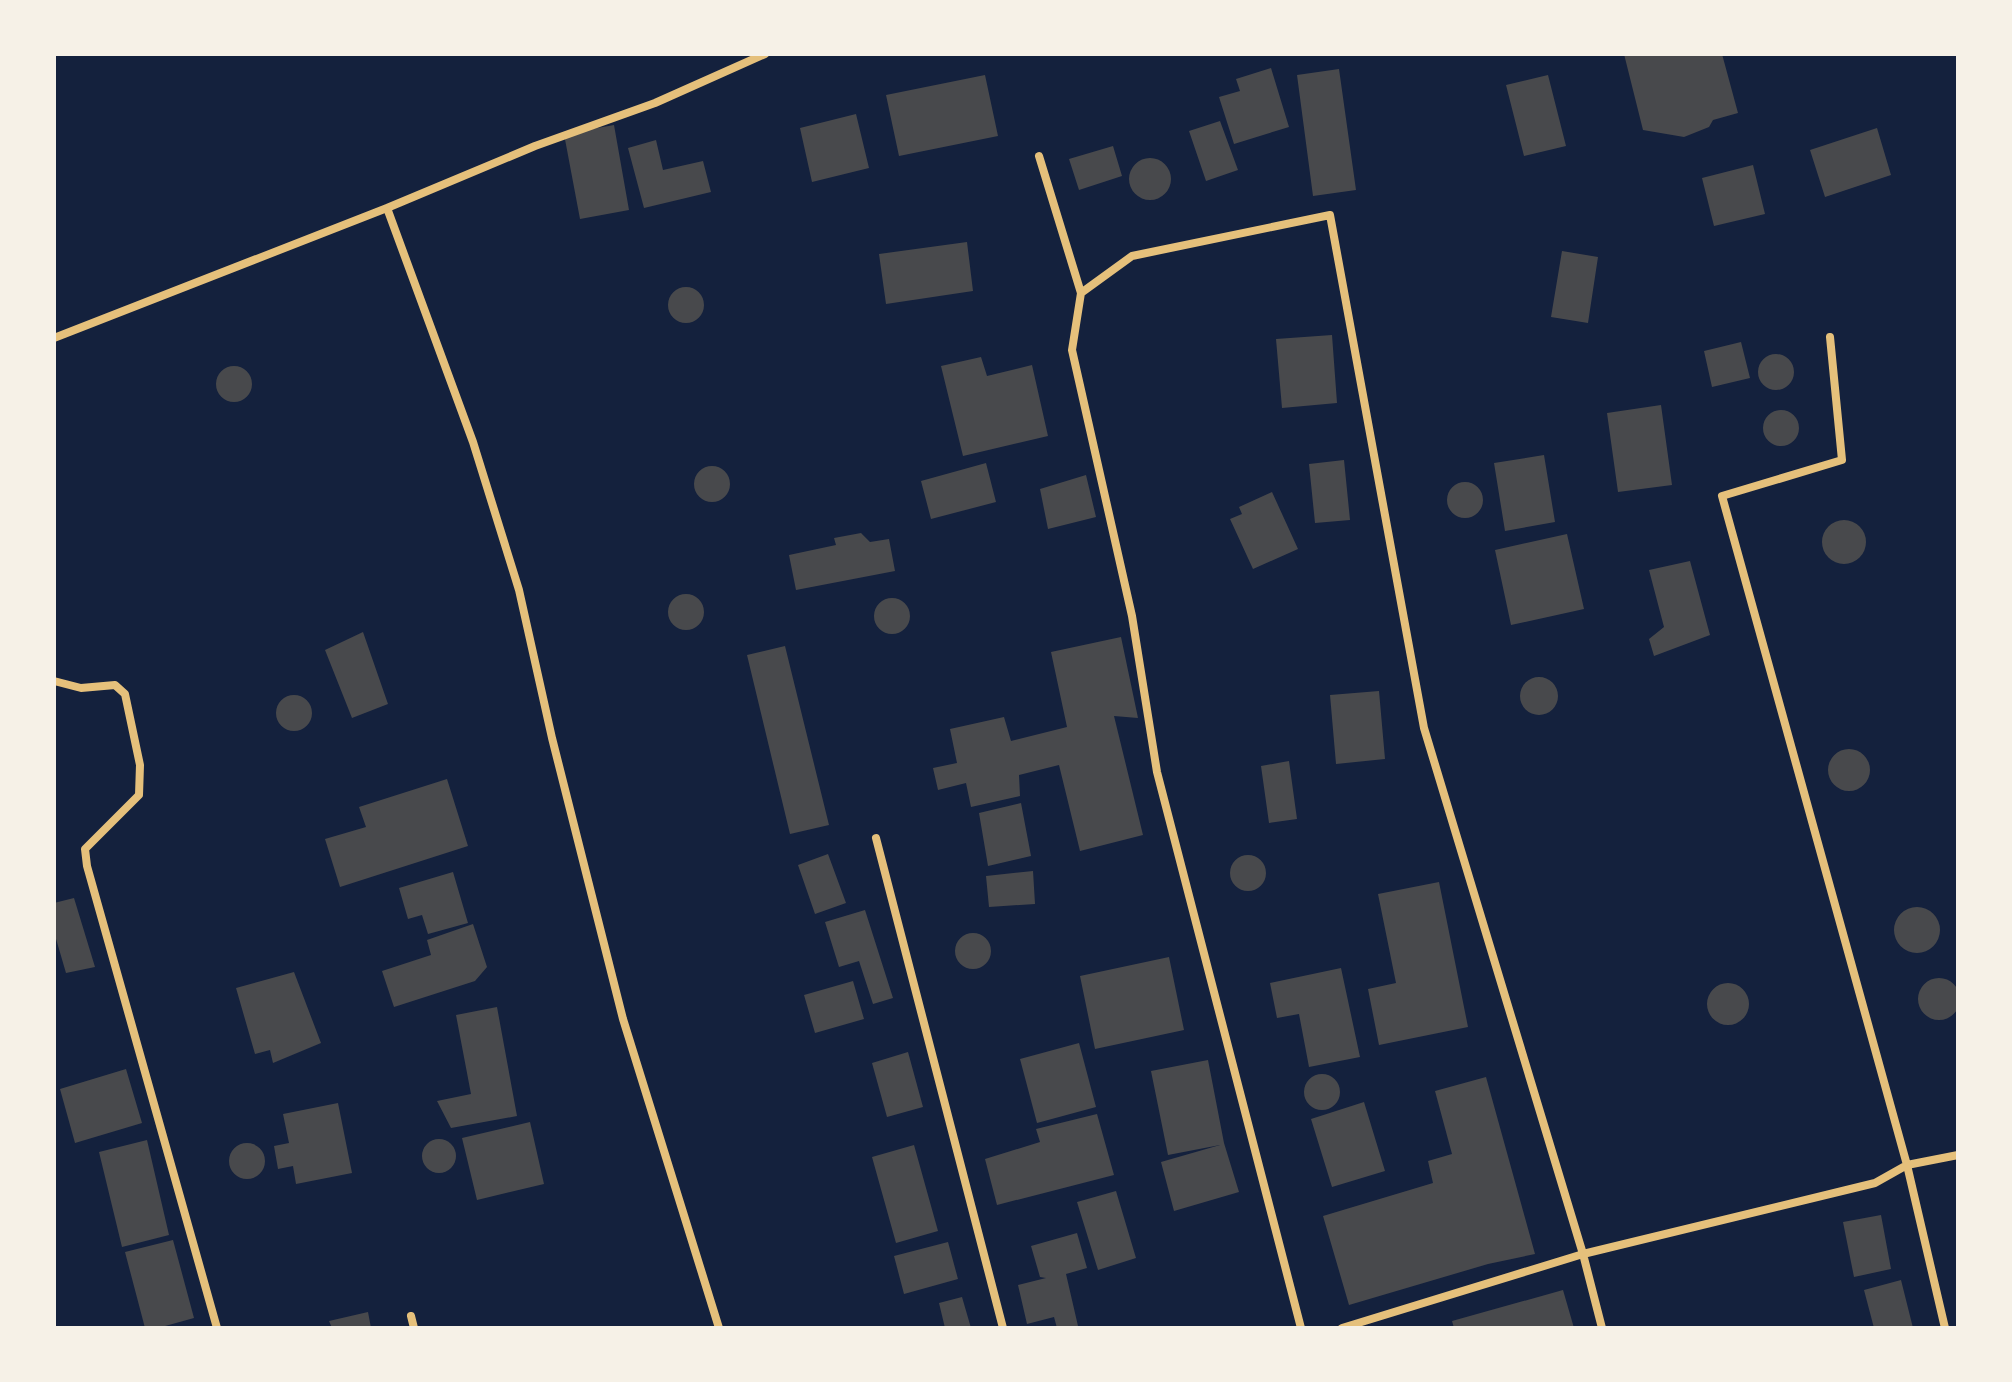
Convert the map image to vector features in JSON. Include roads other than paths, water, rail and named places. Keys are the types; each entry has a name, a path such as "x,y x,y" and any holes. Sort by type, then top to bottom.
{"street":[{"path":"54,338 387,208 535,146 655,103 765,54"},
{"path":"1039,156 1081,293 1072,350 1132,616 1157,772 1301,1328"},
{"path":"387,208 473,442 519,590 552,738 623,1019 719,1328"},
{"path":"1081,293 1132,256 1330,215 1424,728 1583,1254 1602,1328"},
{"path":"1830,337 1842,460 1722,496 1907,1165 1945,1328"},
{"path":"54,681 81,688 115,685 125,694 140,765 139,795 85,849 87,866 217,1328"},
{"path":"876,838 1003,1328"},
{"path":"1342,1328 1583,1254 1875,1183 1907,1165 1958,1155"},
{"path":"411,1316 414,1328"}]}
